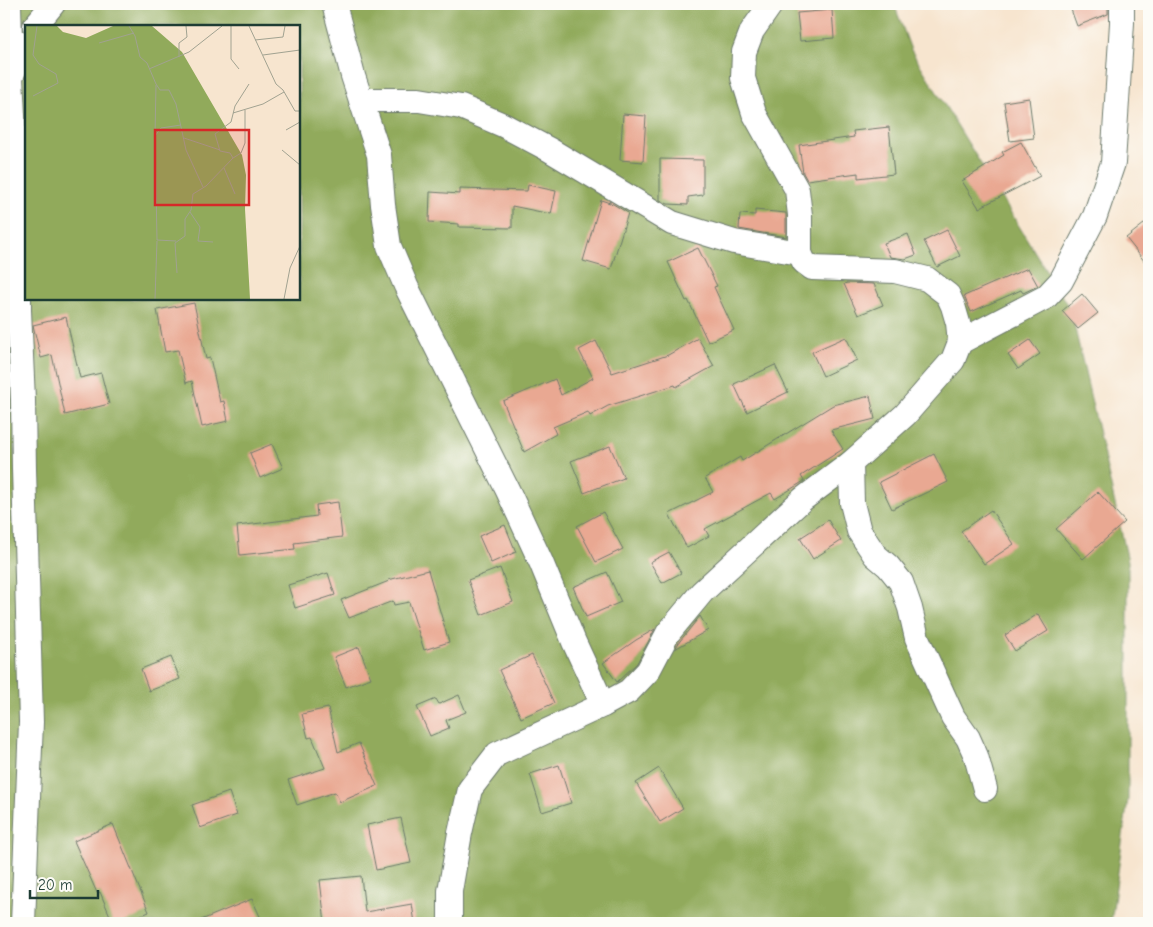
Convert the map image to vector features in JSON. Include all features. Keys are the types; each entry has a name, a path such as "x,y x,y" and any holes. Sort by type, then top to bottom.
{"street":[{"path":"9,4 19,221 19,310 24,400 31,722 23,923"},
{"path":"36,25 54,4"},
{"path":"334,4 353,76 379,154 383,205 389,246 406,286 508,491 603,705"},
{"path":"450,923 450,891 460,832 470,789 496,754 603,705 629,691 648,671 668,633 702,592 803,499 851,464 905,414 953,360 960,342 958,323 948,295 927,279 895,272 812,268 804,262 800,253 800,215 797,190 754,113 743,78 744,52 752,31 771,4"},
{"path":"960,342 1046,297 1061,281 1096,216 1113,163 1122,4"},
{"path":"11,77 25,45"},
{"path":"362,100 420,100 460,107 503,125 550,150 672,222 734,242 800,253"},
{"path":"851,464 852,503 859,532 874,555 888,566 901,582 910,608 917,638 953,718 968,738 976,756 985,789"}],"green space":[{"path":"4,4 894,4 911,50 1071,311 1128,561 1128,799 1111,923 4,923"}],"building":[{"path":"1069,4 1108,4 1108,14 1077,26"},
{"path":"832,10 834,38 800,41 797,13"},
{"path":"1029,98 1034,138 1010,141 1004,102"},
{"path":"623,114 646,116 643,162 620,160"},
{"path":"889,127 894,174 858,178 858,173 807,180 803,173 799,145 854,137 853,131"},
{"path":"1021,142 1040,176 979,208 962,181 1004,155 1002,152"},
{"path":"660,159 703,160 703,195 688,197 688,205 668,204 660,200"},
{"path":"528,185 556,191 551,214 512,206 512,228 459,227 459,224 429,222 430,192 460,194 460,189 527,191"},
{"path":"601,200 613,204 628,213 611,269 583,261"},
{"path":"755,210 786,213 786,237 739,229 740,214 755,215"},
{"path":"1149,220 1149,267 1126,238"},
{"path":"947,230 960,256 937,267 924,241"},
{"path":"908,234 916,255 905,259 890,257 884,243"},
{"path":"698,248 717,286 714,287 734,330 708,342 668,262"},
{"path":"1028,268 1038,286 1023,293 1021,290 971,312 964,296"},
{"path":"844,284 874,284 883,305 858,315"},
{"path":"1082,294 1098,313 1078,329 1062,311"},
{"path":"194,303 206,359 210,358 220,402 224,401 228,421 202,427 192,381 186,383 178,350 165,352 157,310"},
{"path":"66,317 80,378 101,373 109,404 65,415 52,355 41,358 33,325"},
{"path":"846,337 857,360 823,376 812,352"},
{"path":"698,338 714,366 676,387 675,385 608,406 590,416 588,412 553,427 556,434 524,452 503,401 555,379 561,395 593,378 579,350 596,341 612,373 668,355"},
{"path":"1030,340 1040,354 1018,369 1008,355"},
{"path":"775,365 788,392 747,412 734,384"},
{"path":"870,396 875,419 831,430 843,449 801,476 804,481 775,499 771,493 705,529 709,536 687,548 669,514 713,492 705,478 740,457 742,461 833,405"},
{"path":"272,444 283,468 260,478 250,453"},
{"path":"610,446 624,478 584,493 571,461"},
{"path":"934,454 948,482 892,509 879,482"},
{"path":"1098,492 1125,522 1083,559 1056,529"},
{"path":"338,502 342,537 294,543 295,549 240,555 237,526 317,516 316,505"},
{"path":"991,510 1014,544 984,564 961,531"},
{"path":"603,512 623,549 596,562 577,526"},
{"path":"828,520 841,541 813,559 800,538"},
{"path":"505,525 516,552 491,563 479,536"},
{"path":"669,552 681,573 662,583 650,562"},
{"path":"500,568 513,602 481,615 468,580"},
{"path":"428,570 449,642 424,650 409,602 394,605 393,601 349,618 341,600 388,580"},
{"path":"607,572 621,602 586,617 573,587"},
{"path":"328,573 335,595 295,608 288,585"},
{"path":"1038,614 1048,631 1015,651 1005,635"},
{"path":"700,616 708,630 675,649 680,641"},
{"path":"655,629 637,663 617,682 603,663"},
{"path":"359,647 371,678 346,687 334,657"},
{"path":"532,655 554,703 521,718 499,670"},
{"path":"171,657 180,679 149,691 141,669"},
{"path":"459,695 466,712 446,720 449,728 430,736 417,707 436,699 439,704"},
{"path":"328,708 338,752 359,743 377,786 340,802 335,792 297,805 288,780 325,768 312,737 308,738 302,714"},
{"path":"559,765 571,803 542,812 530,774"},
{"path":"659,768 683,808 660,822 636,783"},
{"path":"229,792 237,815 200,828 192,805"},
{"path":"401,818 411,863 376,870 367,825"},
{"path":"113,824 149,912 122,923 113,923 100,892 97,893 74,841"},
{"path":"361,876 365,912 412,904 415,923 325,923 320,880"},
{"path":"252,899 263,923 194,923"}]}
